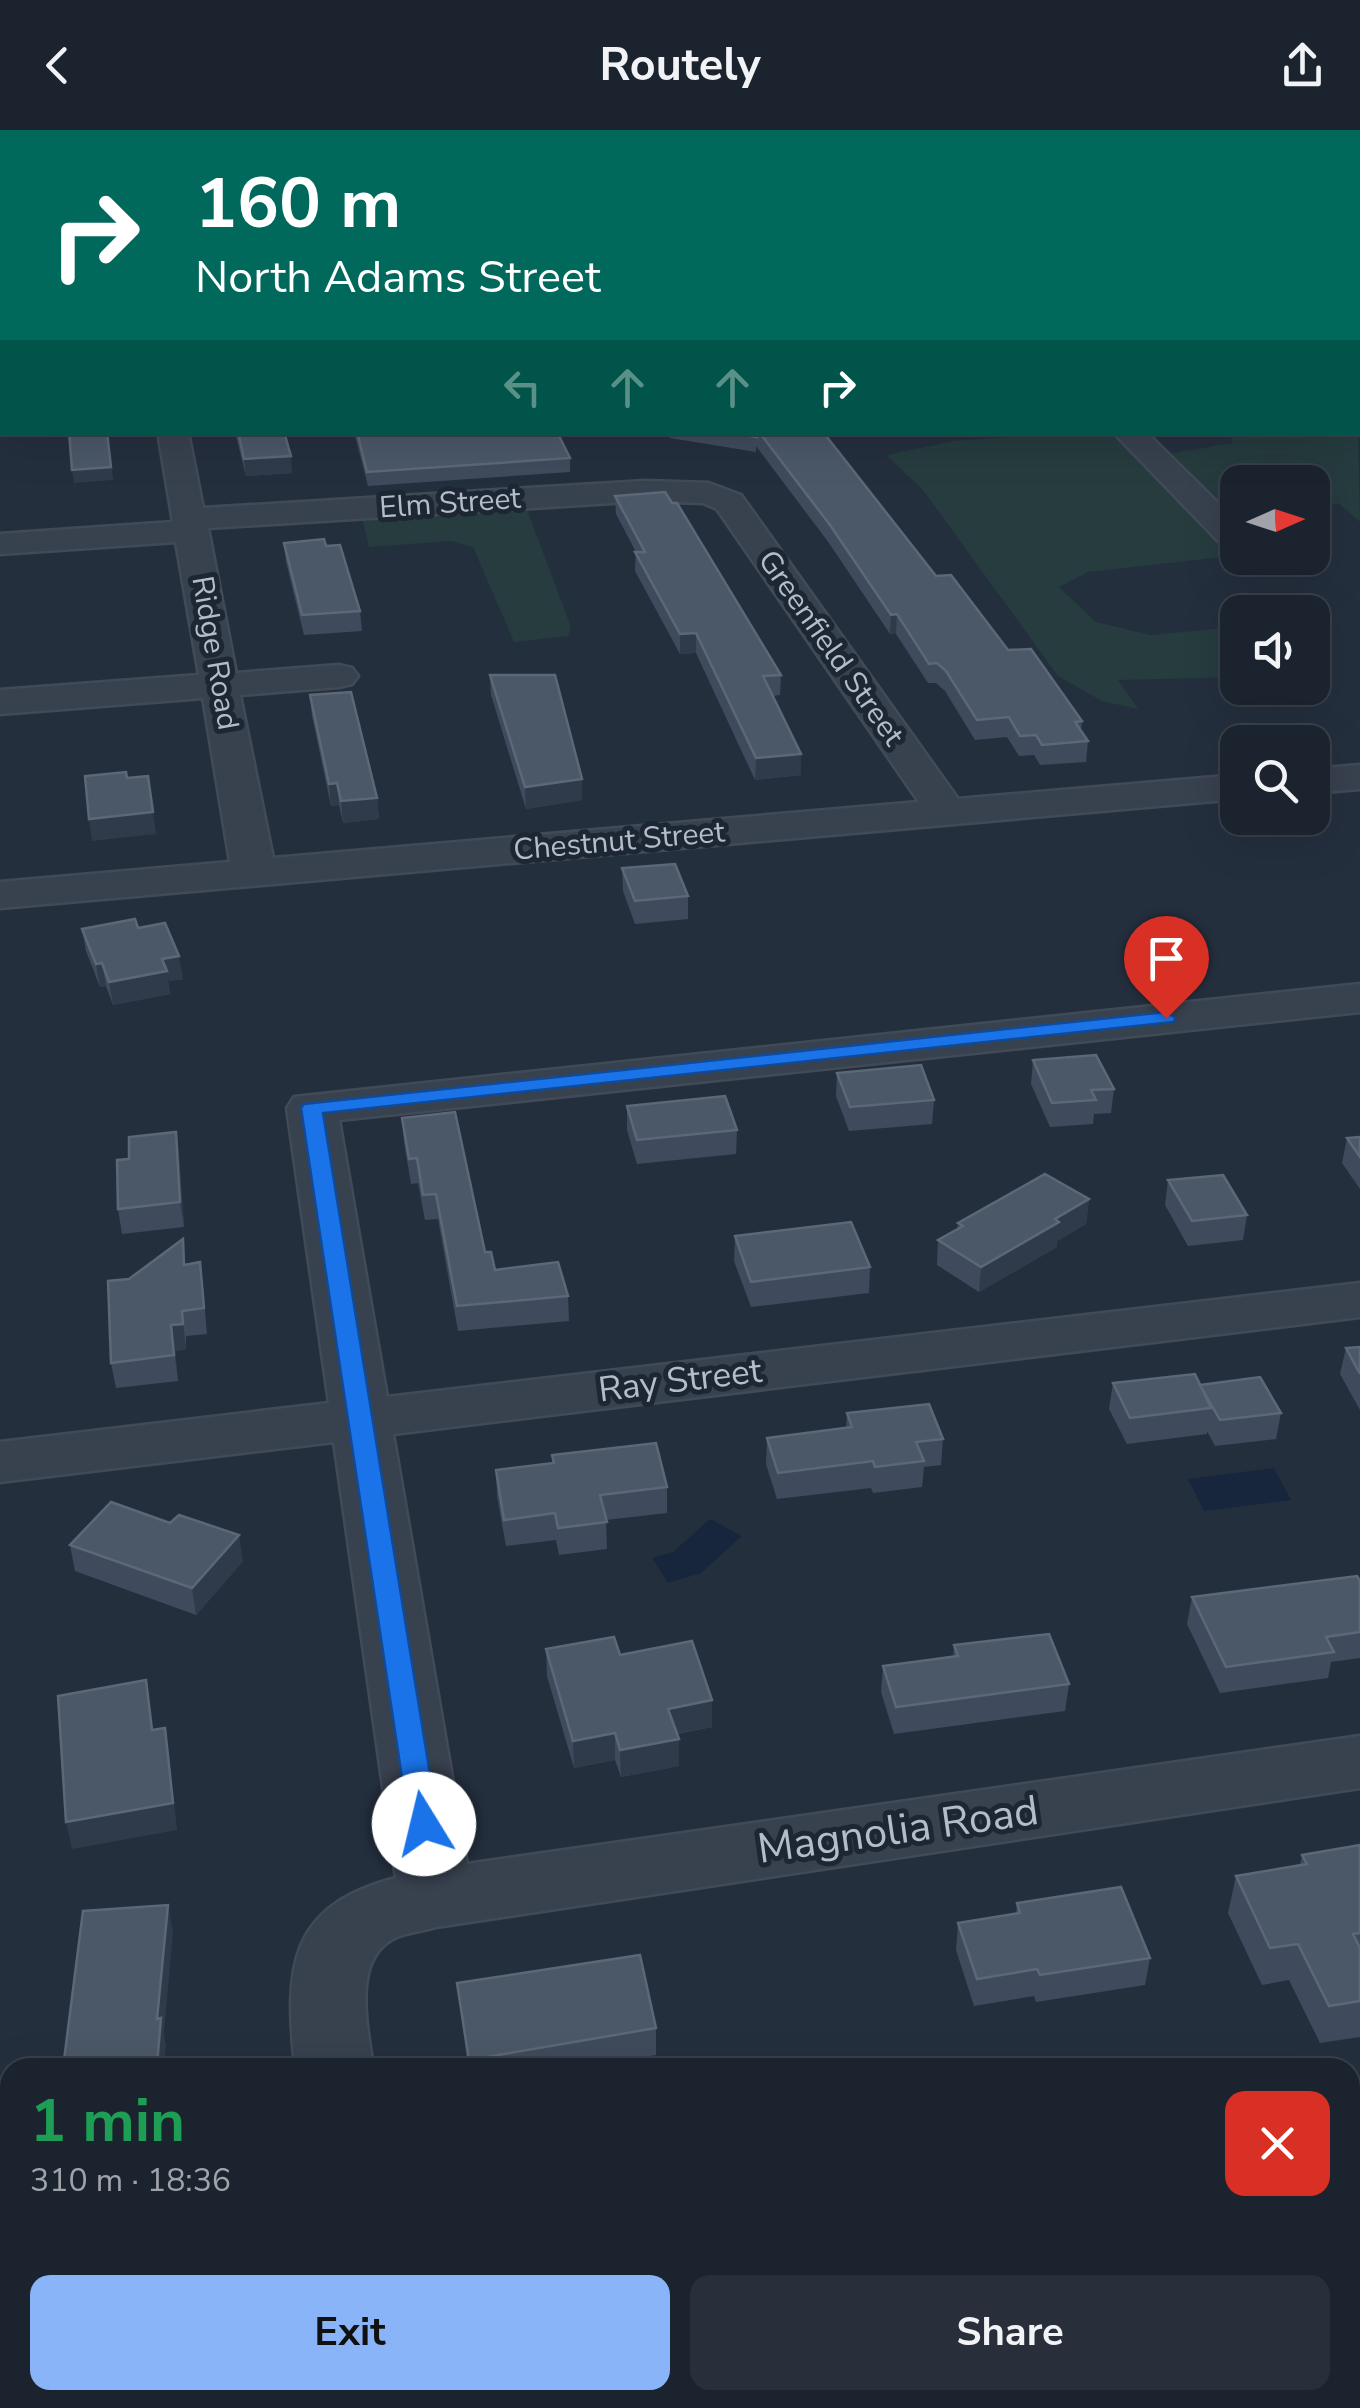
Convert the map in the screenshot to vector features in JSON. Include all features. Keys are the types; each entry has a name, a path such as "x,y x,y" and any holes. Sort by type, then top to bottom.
{"street":[{"name":"Ridge Road","path":"174,435 254,874"},
{"path":"1131,435 1220,527"},
{"name":"Elm Street","path":"0,544 192,525 645,491 708,493"},
{"name":"Greenfield Street","path":"708,493 729,502 946,812"},
{"path":"0,702 339,676"},
{"path":"1330,780 1360,777"},
{"name":"Chestnut Street","path":"0,895 1220,789"},
{"path":"333,2058 326,1997 338,1944 367,1918 436,1898 357,1418 312,1108 1360,998"},
{"name":"Ray Street","path":"0,1462 1360,1300"},
{"name":"Magnolia Road","path":"436,1898 1360,1762"}],"green space":[{"path":"1123,435 1220,545 1220,557 1088,572 1059,587 1096,622 1150,635 1220,629 1220,677 1118,680 1138,709 1102,701 1058,676 923,490 886,455 955,441"},
{"path":"1231,435 1358,435 1360,522 1340,504 1330,504 1330,465 1220,465 1220,508 1167,454 1233,443"},
{"path":"526,507 571,627 568,636 514,642 473,547 451,541 369,547 362,518"}],"water":[{"path":"1274,1468 1291,1500 1204,1511 1188,1479"},
{"path":"710,1519 742,1536 701,1573 668,1583 652,1558 673,1552"}],"building":[{"path":"69,435 107,435 111,467 72,470"},
{"path":"239,435 285,435 291,456 244,459"},
{"path":"358,435 558,435 570,458 367,472"},
{"path":"761,435 825,435 936,576 951,575 1008,650 1031,649 1082,721 1075,722 1088,741 1042,745 1036,735 1020,736 1009,717 977,720 946,671 937,663 929,664 897,614 891,615 830,525"},
{"path":"665,492 672,503 677,503 781,675 763,676 801,754 756,758 696,633 680,634 635,552 645,552 615,496"},
{"path":"324,539 326,546 340,545 360,611 302,615 284,543"},
{"path":"490,675 555,675 582,779 525,787"},
{"path":"351,692 377,798 341,801 337,783 329,784 310,695"},
{"path":"126,772 127,778 148,776 153,812 89,819 85,776"},
{"path":"675,864 688,896 635,901 622,868"},
{"path":"135,919 138,928 165,923 179,956 162,959 167,971 109,982 102,963 96,964 82,929"},
{"path":"1096,1055 1114,1089 1091,1090 1096,1100 1052,1103 1033,1060"},
{"path":"921,1065 934,1100 850,1107 837,1073"},
{"path":"725,1096 737,1130 637,1140 627,1106"},
{"path":"455,1112 485,1252 491,1252 495,1270 558,1262 568,1296 457,1306 436,1194 423,1195 417,1158 409,1159 402,1118"},
{"path":"176,1132 180,1202 118,1209 117,1160 129,1159 129,1137"},
{"path":"1360,1137 1360,1157 1347,1138"},
{"path":"1045,1174 1089,1199 1055,1219 1059,1222 981,1267 938,1240 963,1226 958,1223"},
{"path":"1223,1175 1247,1215 1192,1221 1168,1180"},
{"path":"851,1222 870,1267 751,1282 735,1236"},
{"path":"183,1239 184,1265 200,1262 204,1308 182,1311 183,1324 171,1325 174,1355 111,1363 108,1281 129,1279"},
{"path":"1360,1347 1360,1374 1346,1348"},
{"path":"1195,1374 1211,1408 1130,1418 1113,1383"},
{"path":"1260,1377 1281,1413 1220,1420 1200,1385"},
{"path":"929,1404 943,1439 916,1442 924,1461 875,1467 873,1461 778,1473 767,1438 852,1427 847,1413"},
{"path":"656,1443 667,1487 600,1495 607,1522 558,1528 555,1513 504,1520 496,1470 554,1463 552,1455"},
{"path":"111,1502 170,1523 179,1515 239,1535 192,1588 70,1545"},
{"path":"1357,1576 1360,1632 1326,1637 1334,1652 1226,1667 1192,1597"},
{"path":"1049,1634 1069,1684 896,1707 883,1666 958,1656 954,1645"},
{"path":"614,1637 620,1655 692,1641 712,1700 668,1709 679,1739 620,1750 615,1733 573,1741 546,1649"},
{"path":"146,1680 152,1730 165,1728 173,1803 66,1822 58,1696"},
{"path":"1360,1845 1360,1933 1353,1934 1360,1948 1360,2001 1329,2006 1298,1944 1270,1948 1236,1876 1307,1864 1302,1855"},
{"path":"1121,1887 1150,1958 1040,1975 1037,1969 977,1979 958,1923 1020,1913 1017,1903"},
{"path":"168,1905 157,2019 161,2018 158,2058 64,2058 83,1911"},
{"path":"640,1955 656,2028 469,2058 457,1983"}],"route":[{"path":"424,1824 357,1418 312,1108 1166,1018"}]}
